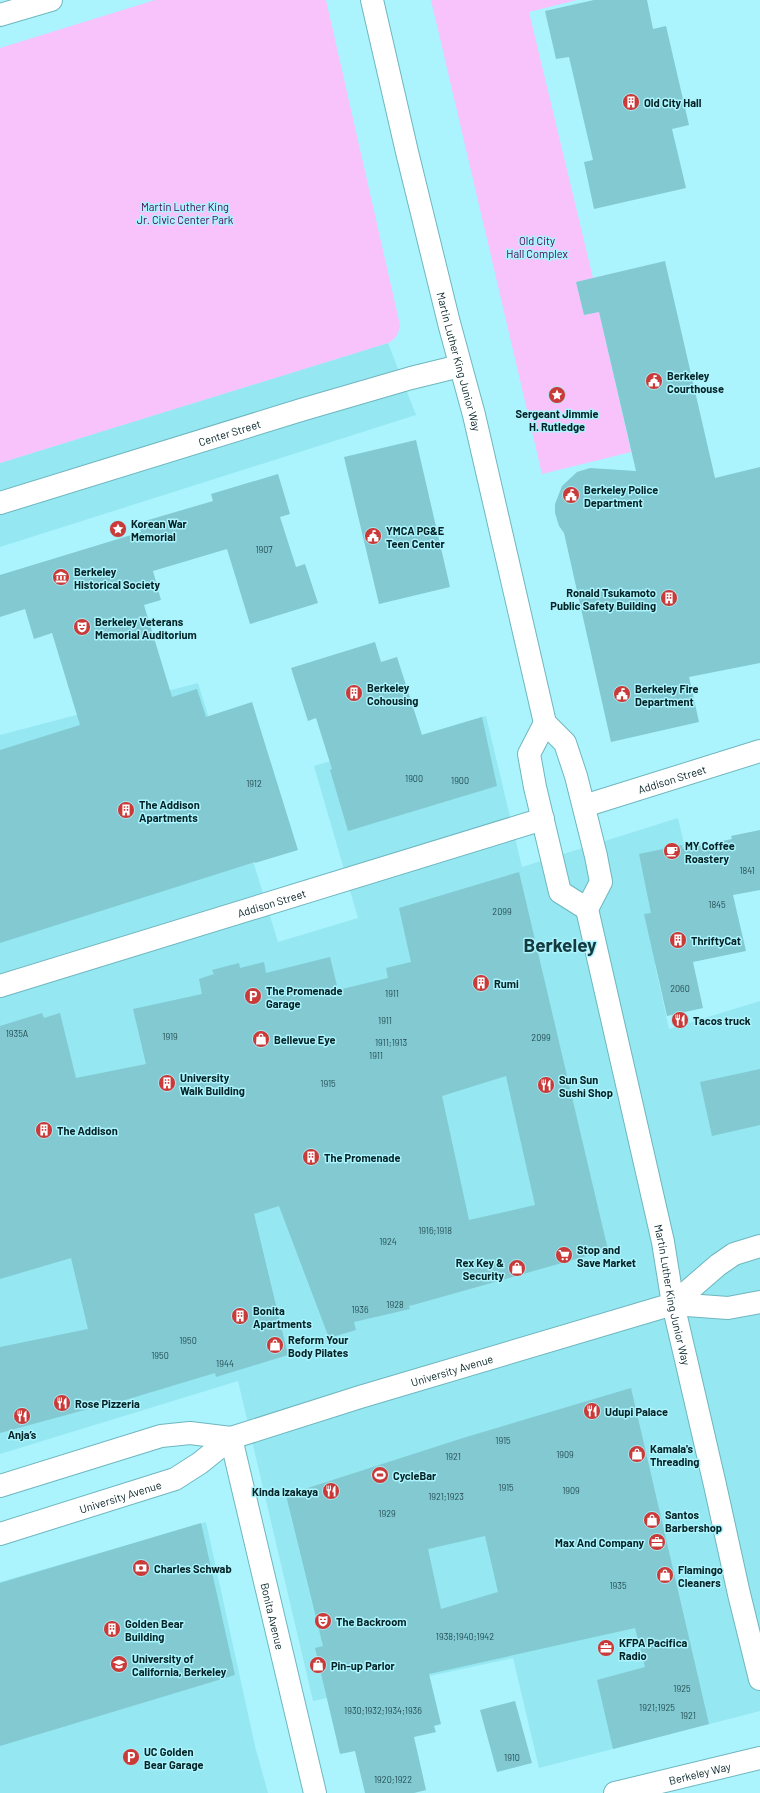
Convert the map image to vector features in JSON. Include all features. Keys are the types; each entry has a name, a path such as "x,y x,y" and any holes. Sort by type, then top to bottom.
{"street":[{"path":"0,15 51,0"},
{"name":"Martin Luther King Junior Way","path":"372,0 407,152 460,366 474,415 545,723"},
{"name":"Center Street","path":"0,503 301,410 411,378 460,366"},
{"path":"545,723 565,743 584,806 601,882 587,910 560,892 543,819 529,754 545,723"},
{"name":"Addison Street","path":"584,806 760,750"},
{"name":"Addison Street","path":"0,986 543,819"},
{"name":"Martin Luther King Junior Way","path":"587,910 663,1242 673,1304 738,1594 760,1679"},
{"name":"University Avenue","path":"673,1304 718,1264 734,1254 760,1246"},
{"name":"University Avenue","path":"0,1534 175,1479 200,1464 231,1438 360,1397 673,1304 728,1308 760,1302"},
{"name":"University Avenue","path":"0,1486 162,1436 190,1433 231,1438"},
{"name":"Bonita Avenue","path":"231,1438 313,1783"},
{"name":"Berkeley Way","path":"615,1793 760,1758"}],"shaded area":[{"path":"388,343 416,415 0,547 0,463"},
{"path":"198,683 278,942 358,918 314,766 486,716 522,867 678,818 709,951 655,965 669,1029 760,1001 760,1711 539,1768 513,1658 313,1701 238,1381 0,1454 0,735"},
{"name":"University of California, Berkeley","path":"206,1522 255,1746 268,1793 0,1793 0,1582"}],"green space":[{"name":"Martin Luther King Jr. Civic Center Park","path":"155,0 326,0 400,325 399,331 397,336 388,343 0,463 0,48"},
{"name":"Old City Hall Complex","path":"431,0 577,0 529,12 593,278 576,282 584,315 599,312 631,452 542,474"}],"building":[{"name":"Old City Hall","path":"594,0 647,0 653,29 666,26 689,125 672,129 686,188 594,209 584,162 593,160 569,57 556,59 545,11"},
{"name":"Ronald Tsukamoto Public Safety Building","path":"665,261 715,478 760,467 760,663 689,677 699,722 611,742 564,533 559,526 555,513 555,504 562,486 577,472 590,468 636,471 599,312 584,315 576,282"},
{"path":"416,440 450,587 379,604 344,457"},
{"path":"278,474 290,514 280,517 296,567 305,564 318,603 250,624 227,549 153,571 161,600 144,605 172,697 197,689 206,717 252,702 298,850 255,862 0,943 0,750 80,725 52,633 34,639 25,609 0,617 0,575 141,532 138,523 213,501 211,494"},
{"path":"375,642 381,662 397,657 422,735 482,717 497,786 348,831 330,770 332,769 316,718 308,721 291,668"},
{"path":"760,830 760,890 733,895 746,951 693,962 703,1008 667,1016 644,914 651,913 639,854 682,845 683,849 732,839 731,836"},
{"path":"519,872 608,1250 409,1306 410,1309 354,1322 356,1330 329,1338 279,1206 254,1214 288,1355 216,1377 215,1373 92,1410 92,1408 0,1433 0,1347 88,1329 71,1258 0,1279 0,1026 42,1013 44,1018 60,1013 76,1078 146,1064 133,1009 202,994 199,979 214,974 212,970 239,963 240,968 264,962 266,973 330,957 338,990 388,978 386,968 411,962 399,908","holes":["506,1076 535,1205 469,1220 442,1096"]},
{"path":"760,1069 760,1125 712,1136 700,1082"},
{"path":"631,1388 709,1724 613,1749 597,1680 645,1667 635,1628 429,1674 441,1724 434,1726 436,1732 414,1737 426,1790 414,1793 365,1793 355,1751 340,1754 315,1648 323,1646 286,1495 463,1438","holes":["485,1536 498,1592 441,1609 428,1549"]},
{"name":"University of California, Berkeley","path":"201,1523 235,1675 0,1746 0,1583"},
{"path":"515,1701 532,1763 497,1772 480,1710"}],"place":[{"name":"Old City Hall","path":"631,102"},
{"name":"Berkeley Courthouse","path":"654,381"},
{"name":"Sergeant Jimmie H. Rutledge","path":"557,395"},
{"name":"Berkeley Police Department","path":"571,495"},
{"name":"Korean War Memorial","path":"118,529"},
{"name":"YMCA PG&E Teen Center","path":"373,536"},
{"name":"Berkeley Historical Society","path":"61,577"},
{"name":"Ronald Tsukamoto Public Safety Building","path":"669,598"},
{"name":"Berkeley Veterans Memorial Auditorium","path":"82,627"},
{"name":"Berkeley Cohousing","path":"354,693"},
{"name":"Berkeley Fire Department","path":"622,694"},
{"name":"The Addison Apartments","path":"126,810"},
{"name":"MY Coffee Roastery","path":"672,851"},
{"name":"ThriftyCat","path":"678,940"},
{"name":"Rumi","path":"481,983"},
{"name":"The Promenade Garage","path":"253,996"},
{"name":"Tacos truck","path":"680,1020"},
{"name":"Bellevue Eye","path":"261,1039"},
{"name":"University Walk Building","path":"167,1083"},
{"name":"Sun Sun Sushi Shop","path":"546,1085"},
{"name":"The Addison","path":"44,1130"},
{"name":"The Promenade","path":"311,1157"},
{"name":"Stop and Save Market","path":"564,1255"},
{"name":"Rex Key & Security","path":"517,1268"},
{"name":"Bonita Apartments","path":"240,1316"},
{"name":"Reform Your Body Pilates","path":"275,1345"},
{"name":"Rose Pizzeria","path":"62,1403"},
{"name":"Udupi Palace","path":"592,1411"},
{"name":"Anja’s","path":"22,1416"},
{"name":"Kamala's Threading","path":"637,1454"},
{"name":"CycleBar","path":"380,1475"},
{"name":"Kinda Izakaya","path":"331,1491"},
{"name":"Santos Barbershop","path":"652,1520"},
{"name":"Max And Company","path":"657,1542"},
{"name":"Charles Schwab","path":"141,1568"},
{"name":"Flamingo Cleaners","path":"665,1575"},
{"name":"The Backroom","path":"323,1621"},
{"name":"Golden Bear Building","path":"112,1629"},
{"name":"KFPA Pacifica Radio","path":"606,1648"},
{"name":"University of California, Berkeley","path":"119,1664"},
{"name":"Pin-up Parlor","path":"318,1665"},
{"name":"UC Golden Bear Garage","path":"131,1757"}],"district":[{"name":"Berkeley","path":"560,944"}]}
